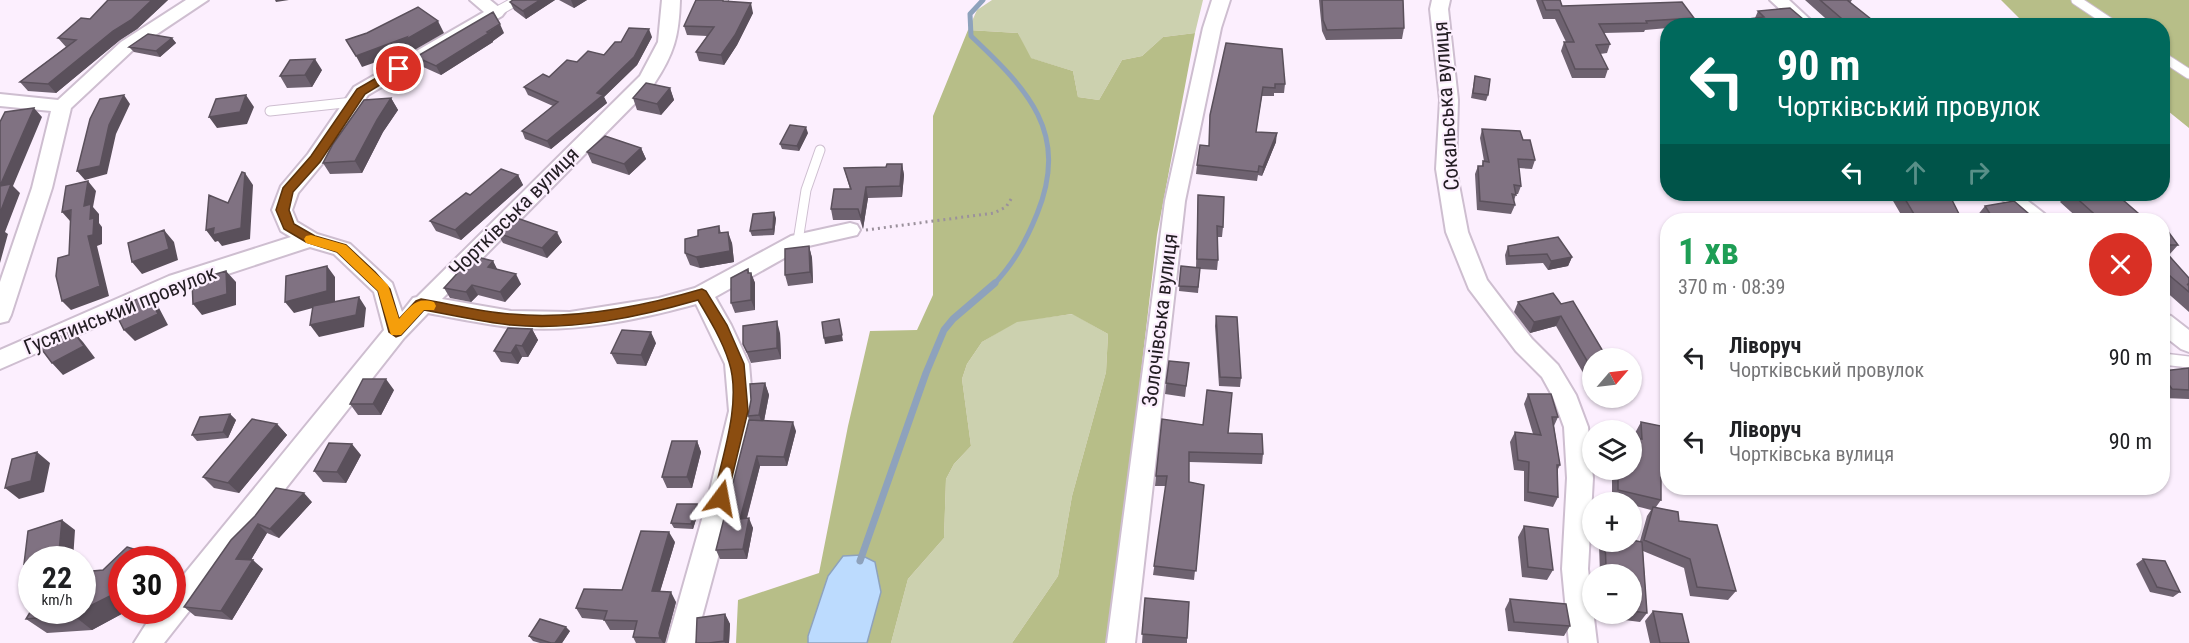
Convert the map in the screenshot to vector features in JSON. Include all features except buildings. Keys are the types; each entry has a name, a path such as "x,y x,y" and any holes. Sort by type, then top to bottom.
{"street":[{"path":"0,315 42,188 54,130 62,106 127,46 181,9 199,0"},
{"path":"396,332 384,289 342,249 310,239 288,226 282,210 288,191 315,159 361,91 496,12 479,0"},
{"name":"Чортківська вулиця","path":"186,593 421,304 647,80 662,59 670,40 671,0"},
{"name":"Золочівська вулиця","path":"1121,643 1175,201 1212,28 1221,0"},
{"name":"Сокальська вулиця","path":"1441,0 1449,100 1446,169 1457,232 1477,283 1524,345 1550,371 1564,396 1576,427 1580,478 1575,569 1583,643"},
{"path":"1779,0 1800,18"},
{"path":"0,100 62,106"},
{"path":"2015,201 2030,213"},
{"path":"421,304 511,320 570,320 659,306 702,294 798,241 849,230"},
{"name":"Гусятинський провулок","path":"0,360 177,282 310,239"},
{"path":"681,643 721,498 741,411 737,364 720,325 702,294"},
{"path":"2170,328 2189,343"},
{"name":"Чортківська вулиця","path":"148,643 162,624"}],"lane":[{"path":"496,12 518,0"},
{"path":"2076,0 2103,18"},
{"path":"2170,62 2189,74"},
{"path":"270,111 353,102"},
{"path":"798,241 806,190 820,150"},
{"path":"2170,360 2189,362"}],"path":[{"path":"849,230 899,226 994,213 1006,207 1013,196"}],"green space":[{"path":"992,0 1203,0 1195,33 1163,37 1142,56 1122,60 1099,100 1078,97 1073,71 1030,58 1018,33 968,30 977,10"},
{"path":"2001,0 2189,0 2189,128 2170,113 2170,18 2019,18"},
{"path":"968,30 1018,33 1031,58 1073,71 1078,97 1099,100 1122,60 1142,56 1163,37 1195,33 1157,235 1133,441 1141,503 1126,643 1012,643 1058,576 1072,496 1106,372 1108,334 1072,314 1017,322 982,342 967,364 962,379 971,446 954,464 946,479 944,538 908,579 891,643 867,643 881,592 877,578 828,576 808,636 808,643 736,643 738,600 819,573 848,426 870,331 917,330 933,295 933,116"},
{"path":"1073,314 1108,334 1106,372 1072,496 1058,576 1012,643 891,643 908,579 944,538 946,479 954,464 971,446 962,379 967,364 982,342 1017,321"}],"water":[{"path":"861,555 875,562 881,592 867,643 808,643 808,636 828,576 843,556"}],"waterway":[{"path":"983,0 970,14 971,36 1026,94 1038,114 1046,136 1049,159 1046,185 1033,224 1013,260 994,283"},
{"path":"860,561 926,373 944,330 953,319 994,283"}],"slow traffic":[{"path":"311,239 342,249 384,289 396,332 421,304 430,306"}],"route":[{"path":"399,69 361,91 315,159 288,191 282,210 288,226 310,239 342,249 371,275 384,289 396,332 421,304 511,320 570,320 659,306 702,294 720,325 737,364 741,411 721,498"}]}
